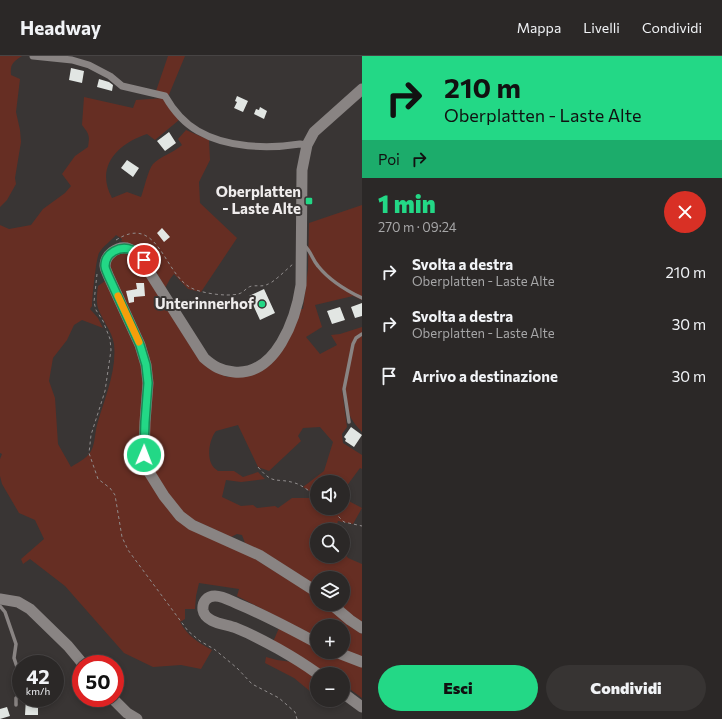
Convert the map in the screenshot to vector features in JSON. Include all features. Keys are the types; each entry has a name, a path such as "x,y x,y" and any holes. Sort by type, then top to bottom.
{"main road":[{"path":"310,588 259,555 192,525 180,516 164,496 149,472 144,455 148,383 146,365 140,345 105,266 107,258 112,252 120,248 132,250 138,254 204,358 214,366 226,371 250,371 260,366 271,357 285,336 299,301 301,285 302,170 307,145 314,132 362,89"},
{"path":"310,639 256,611 223,598 215,596 209,597 203,606 203,612 209,619 250,634 296,659 310,669"},
{"path":"0,599 18,602 30,609 76,655"},
{"path":"339,611 362,628"},
{"path":"350,657 362,662"},
{"path":"350,698 362,707"},
{"path":"121,707 137,719"}],"street":[{"path":"33,56 72,60 89,65 110,76 122,86 165,96 172,108 185,122 197,131 212,138 257,146 307,145"}],"lane":[{"path":"301,243 309,249 317,265 328,277 337,284 362,298"},
{"path":"349,422 344,389 353,344 356,338 362,334"},
{"path":"0,606 6,612 16,644 14,655"}],"path":[{"path":"113,243 126,234 132,232 142,234 156,243 174,270 188,287 208,294 238,294 252,286 262,287 272,282 301,257"},
{"path":"98,270 94,302 96,310 103,321 110,339 111,350 106,391 91,435 88,452 98,479 110,488 115,495 122,537 128,550 188,631 200,642 214,649 237,668 252,684 279,698 295,712 298,719"},
{"path":"258,467 265,476 272,480 295,483 310,492"},
{"path":"337,515 344,522 362,526"}],"shaded area":[{"path":"0,56 22,56 16,60 11,68 11,75 20,79 16,112 21,142 15,178 16,184 7,200 0,207"},
{"path":"168,56 185,56 168,97 156,91"},
{"path":"84,97 133,108 136,100 164,98 179,120 155,140 147,134 136,138 118,150 112,158 106,176 107,187 112,198 127,192 141,197 153,164 182,145 178,139 186,130 209,140 210,160 199,182 200,203 237,238 201,292 188,289 174,274 165,288 152,265 140,249 132,244 121,241 122,239 116,235 103,248 98,257 94,279 92,306 90,309 98,318 103,328 82,320 74,325 67,340 53,358 49,381 55,398 58,444 71,467 86,457 91,452 93,446 97,425 114,365 113,339 98,308 97,302 98,286 105,281 132,337 141,366 144,383 140,443 175,517 244,552 310,594 310,611 332,611 342,619 310,619 310,633 237,596 239,589 199,583 195,609 185,609 185,619 180,622 193,638 212,650 201,669 181,665 153,667 124,653 65,586 30,559 23,564 21,559 44,539 35,520 19,513 2,484 0,476 0,459 2,454 0,453 0,225 9,229 31,225 43,209 65,193 71,186 62,174 75,156 88,147 89,137 82,125"},
{"path":"362,205 362,300 353,296 315,305 322,327 306,337 320,354 337,345 331,335 340,334 362,327 362,432 349,414 342,389 347,427 342,434 343,443 362,455 362,469 360,468 350,482 350,475 319,475 324,471 333,442 320,427 303,428 298,436 301,441 269,471 258,467 238,425 216,431 210,446 210,459 211,464 218,471 234,471 243,477 258,472 265,479 241,482 226,480 222,497 241,506 253,505 257,508 275,506 278,508 292,498 310,498 310,515 350,515 350,502 362,508 353,524 338,521 337,523 310,523 310,563 350,563 350,559 362,564 362,624 346,611 350,611 350,571 310,571 310,582 264,552 245,543 242,535 237,534 231,537 194,520 184,514 176,505 151,466 148,454 152,396 110,266 111,261 116,255 126,253 135,257 196,355 208,368 227,377 260,371 300,309 303,309 308,269 309,223"},
{"path":"310,482 310,492 303,487"},
{"path":"350,626 362,634 362,657 351,653"},
{"path":"279,628 310,644 310,659 342,659 362,667 362,698 350,689 350,667 316,667 273,642"},
{"path":"266,657 292,662 310,674 310,691 294,678 265,663"}],"building":[{"path":"71,68 84,71 82,83 69,80"},
{"path":"99,79 113,85 112,91 97,87"},
{"path":"237,96 248,101 243,112 234,108 237,102 235,101"},
{"path":"260,107 267,111 264,119 254,114 256,109 259,110"},
{"path":"169,132 176,143 165,151 157,141"},
{"path":"127,160 139,168 133,177 121,168"},
{"path":"162,228 170,237 164,242 157,233"},
{"path":"136,283 144,283 145,296 134,297 134,302 129,303 126,291 137,289"},
{"path":"264,289 275,313 260,320 249,296"},
{"path":"362,303 362,316 355,318 351,307"},
{"path":"340,307 345,320 332,324 327,311"},
{"path":"351,427 362,435 354,447 345,441 346,439 344,437"},
{"path":"7,707 10,716 0,719 0,709"},
{"path":"25,707 38,707 38,715 25,715"}],"slow traffic":[{"path":"118,296 139,342"}],"place":[{"name":"Oberplatten - Laste Alte","path":"309,201"},
{"name":"Unterinnerhof","path":"262,304"}],"route":[{"path":"144,260 132,250 120,248 112,252 107,258 105,266 140,345 146,365 148,383 144,455"}]}
